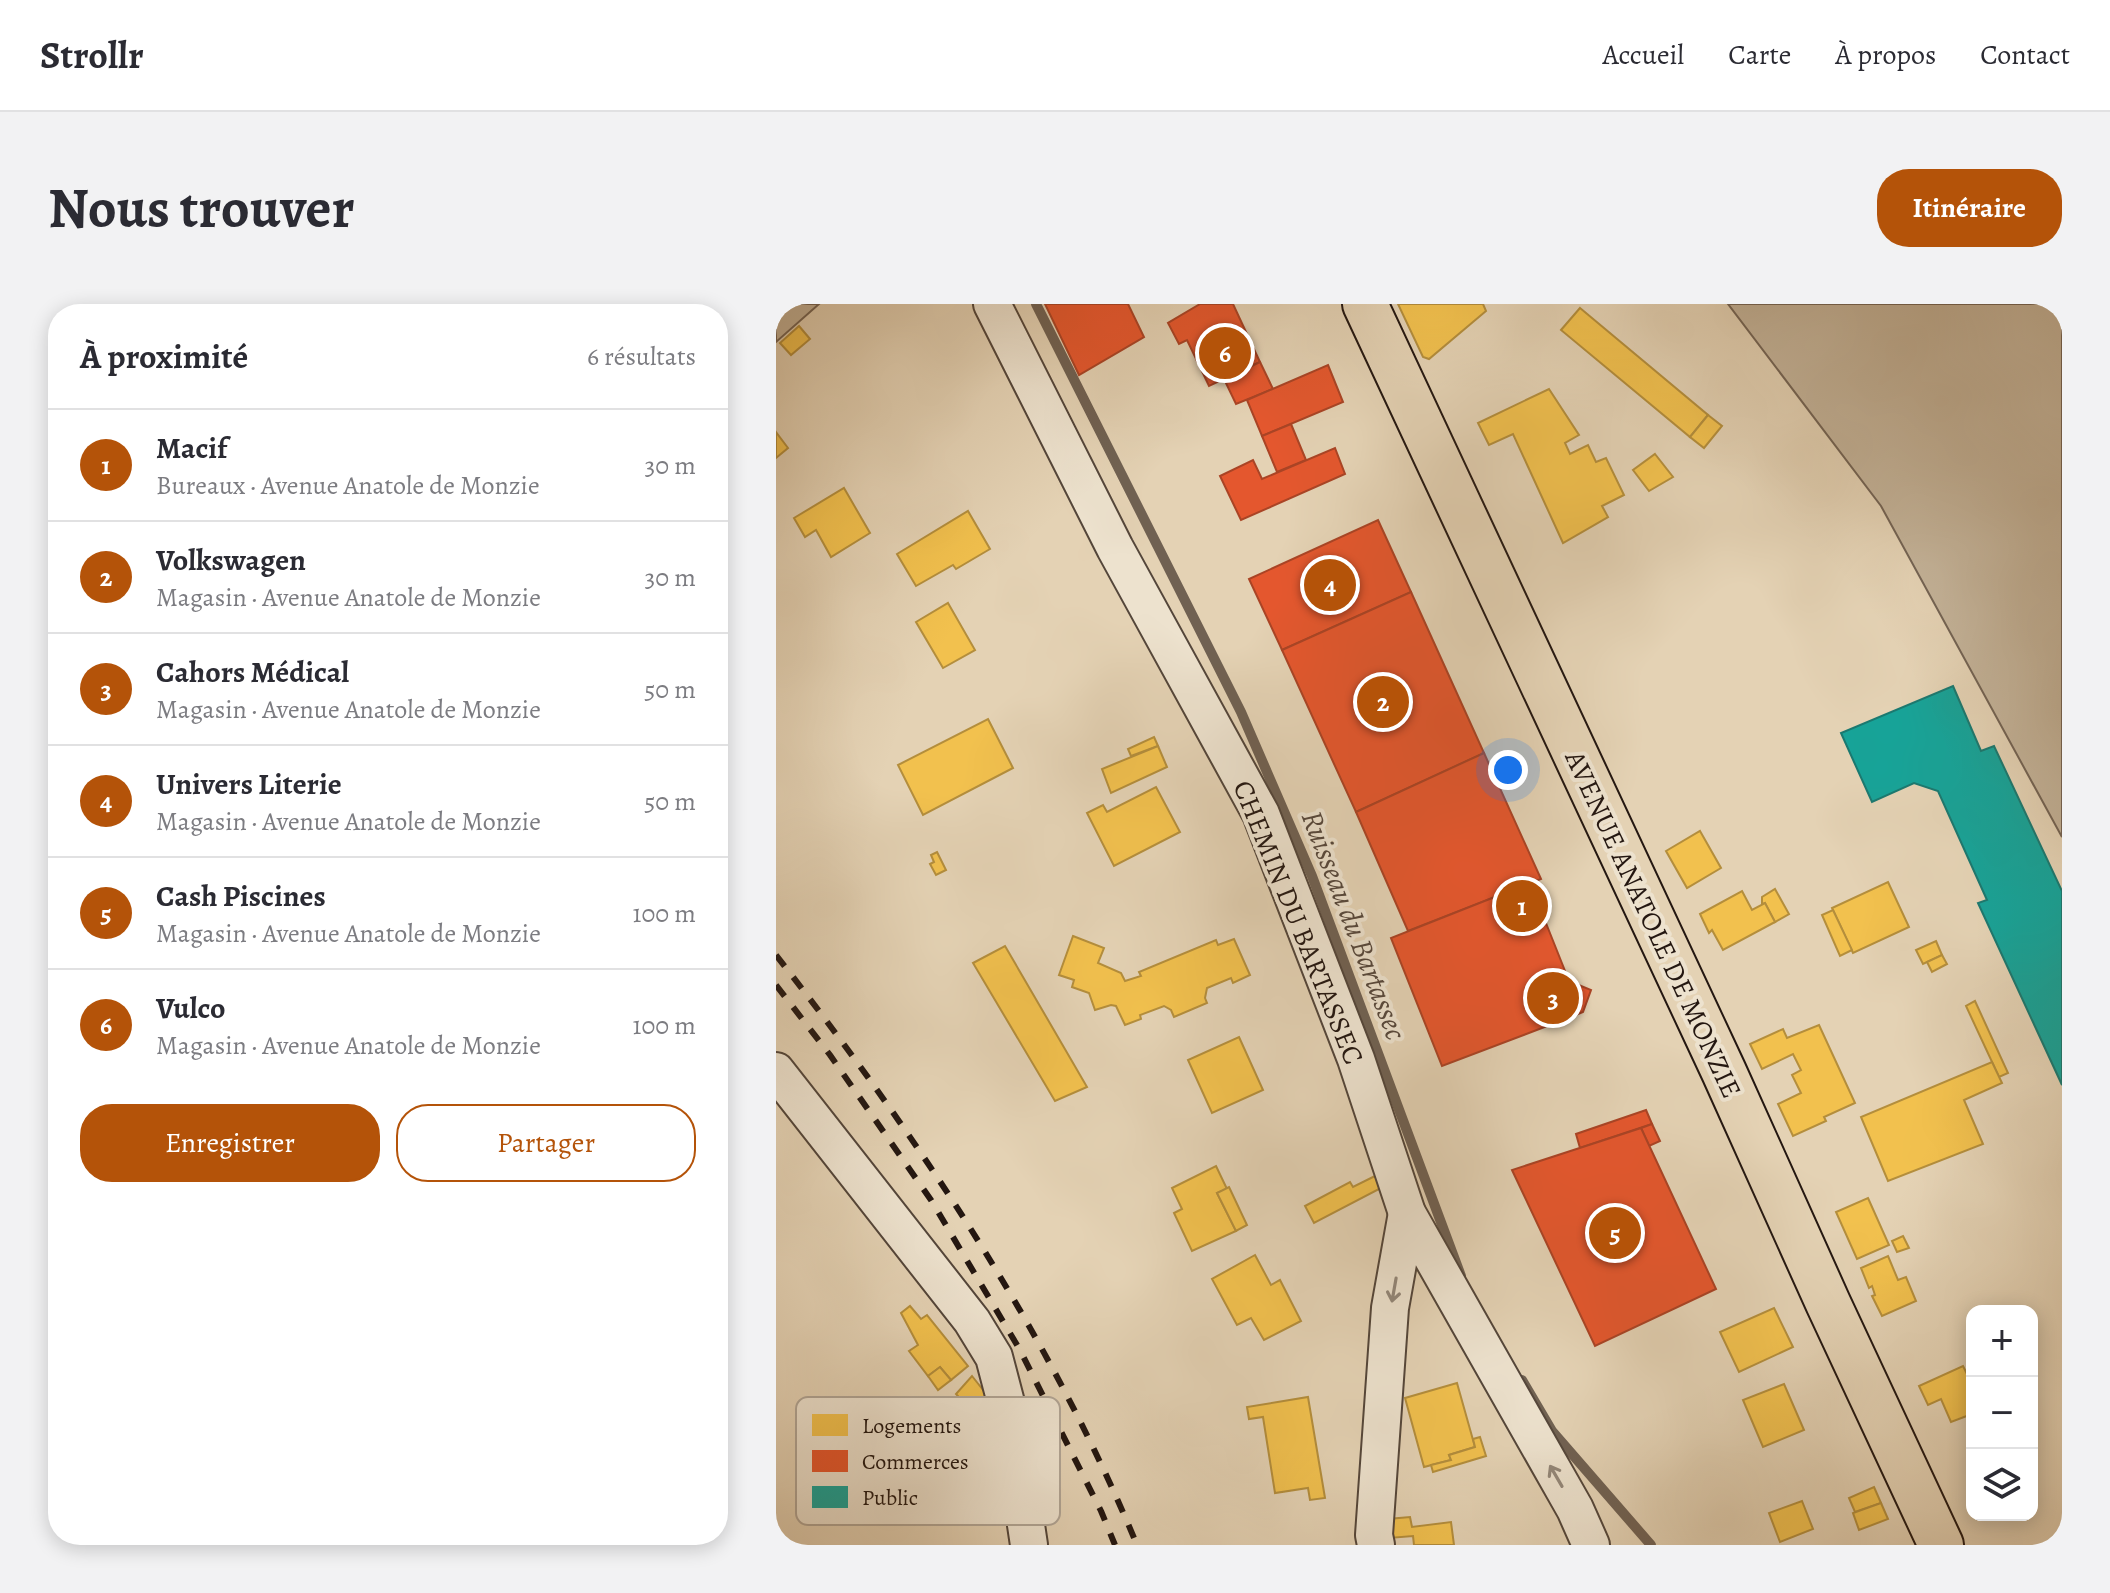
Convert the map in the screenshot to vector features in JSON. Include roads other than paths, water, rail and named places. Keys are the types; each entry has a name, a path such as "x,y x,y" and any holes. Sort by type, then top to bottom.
{"main road":[{"name":"AVENUE ANATOLE DE MONZIE","path":"1365,304 1941,1545"}],"street":[{"name":"CHEMIN DU BARTASSEC","path":"992,304 1115,548 1261,814 1356,1059 1407,1213 1575,1509 1591,1545"},
{"path":"776,1071 972,1321 994,1357 1004,1397"},
{"path":"1376,1545 1374,1535 1390,1308 1407,1213"},
{"path":"1026,1525 1029,1545"}],"waterway":[{"name":"Ruisseau du Bartassec","path":"1036,304 1241,712 1312,876 1461,1276"},
{"name":"Ruisseau du Bartassec","path":"1522,1380 1552,1431 1651,1545"}],"railway":[{"path":"776,955 880,1094 976,1238 1063,1388 1137,1545"},
{"path":"776,985 830,1055 931,1200 1020,1350 1044,1397"},
{"path":"1060,1430 1115,1545"}],"place":[{"name":"Vulco","path":"1225,353"},
{"name":"Univers Literie","path":"1330,585"},
{"name":"Volkswagen","path":"1383,702"},
{"name":"Macif","path":"1522,906"},
{"name":"Cahors Médical","path":"1553,998"},
{"name":"Cash Piscines","path":"1615,1233"}]}
